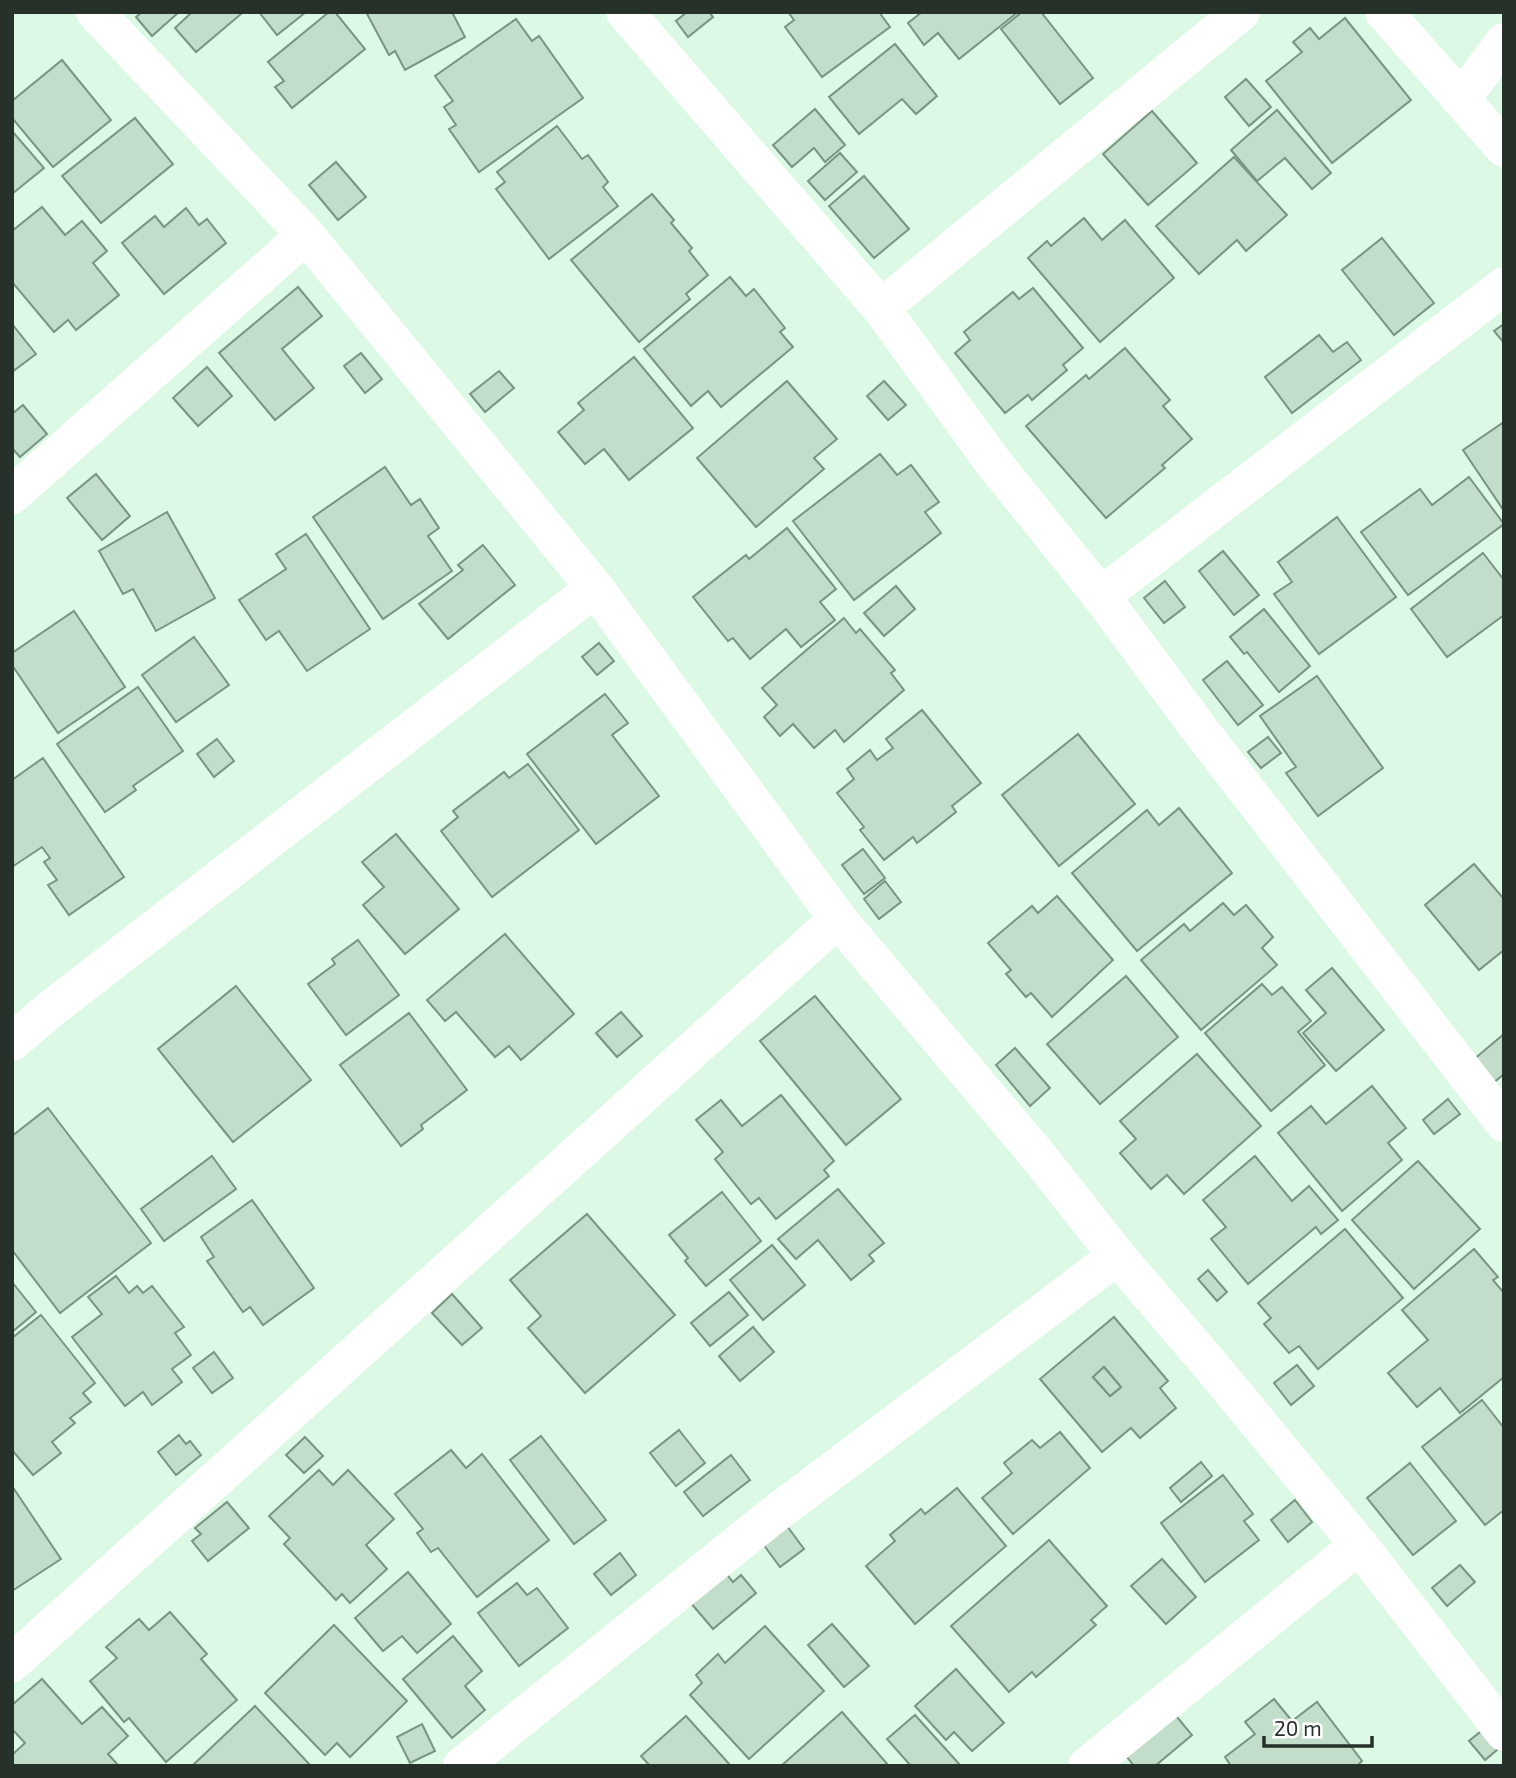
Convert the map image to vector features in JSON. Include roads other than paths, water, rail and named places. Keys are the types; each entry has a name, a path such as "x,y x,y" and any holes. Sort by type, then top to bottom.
{"street":[{"path":"95,12 306,235 595,588 838,919 1039,1157 1117,1256 1359,1545 1504,1732"},
{"path":"881,308 1241,12"},
{"path":"1384,12 1504,148"},
{"path":"631,14 881,308 993,462 1101,596 1504,1124"},
{"path":"1461,100 1504,42"},
{"path":"12,495 306,235"},
{"path":"1101,596 1504,286"},
{"path":"12,1042 52,1008 595,588"},
{"path":"12,1663 838,919"},
{"path":"462,1766 771,1517 1117,1256"},
{"path":"1087,1766 1359,1545"}]}
